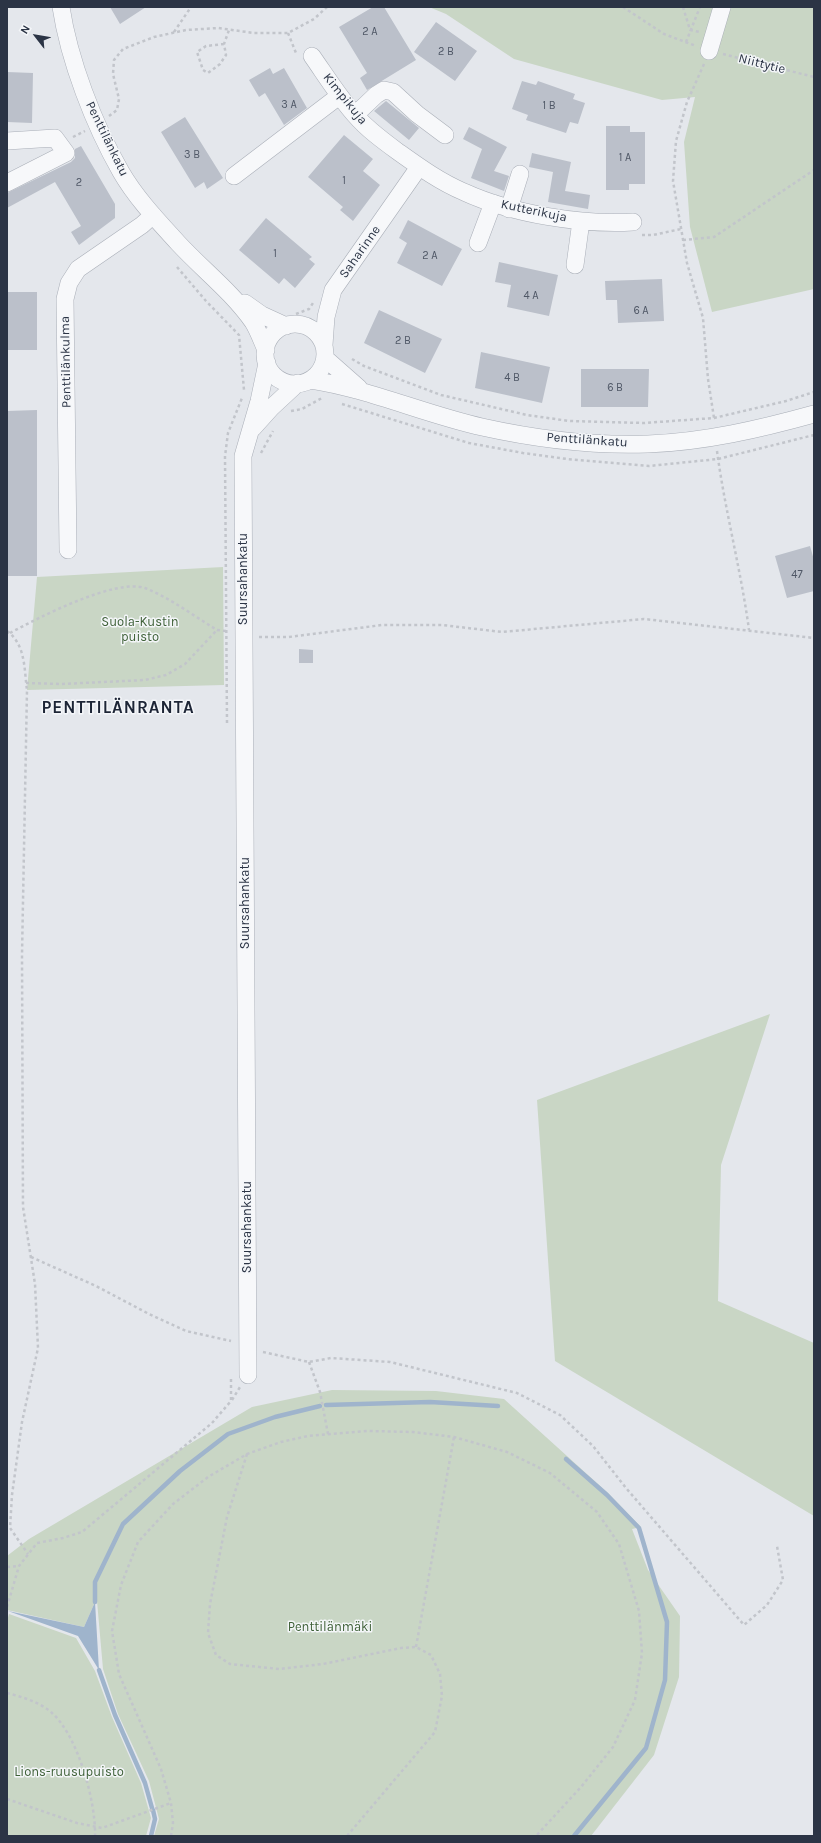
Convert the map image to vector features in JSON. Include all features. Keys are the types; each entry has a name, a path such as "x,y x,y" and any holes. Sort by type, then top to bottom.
{"street":[{"name":"Penttilänkatu","path":"61,7 76,66 97,124 122,172 153,215 180,245 222,286 254,323 267,356"},
{"path":"712,43 722,7"},
{"name":"Kimpikuja","path":"306,57 355,116 387,144 419,167"},
{"path":"355,116 376,95 384,90 393,92 417,114 445,135"},
{"path":"234,176 339,96"},
{"path":"7,141 55,138 66,153 7,183"},
{"name":"Kutterikuja","path":"419,167 464,192 510,209 636,229"},
{"name":"Saharinne","path":"324,351 326,317 333,290 419,167"},
{"path":"510,209 520,174"},
{"path":"478,243 494,203"},
{"name":"Penttilänkulma","path":"68,550 65,299 70,283 78,270 120,241 153,215"},
{"path":"575,265 580,221"},
{"name":"Penttilänkatu","path":"222,286 262,315 293,322"},
{"path":"324,351 320,370 304,382 291,383 279,379 274,374 267,356 271,337 275,332 293,322 317,312 333,290"},
{"path":"293,322 306,326 317,333 324,351 362,391"},
{"name":"Suursahankatu","path":"248,1374 243,456 259,401 267,356"},
{"name":"Penttilänkatu","path":"304,382 362,391 433,414 483,427 569,440 648,444 715,436 768,427 814,414"},
{"name":"Suursahankatu","path":"249,432 271,408 304,382"}],"path":[{"path":"174,32 192,7"},
{"path":"112,123 108,116 117,110 119,99 113,74 114,60 123,49 154,37 186,30 218,28 254,33 288,33 314,20 327,7"},
{"path":"623,7 664,34 686,42 712,43"},
{"path":"683,7 690,30 712,43"},
{"path":"686,42 700,7"},
{"path":"224,44 206,46 197,52 203,70 208,73 220,64 226,55 224,44 229,30"},
{"path":"288,33 306,57"},
{"path":"712,43 687,102 676,141 673,181 687,263 703,318 708,379 718,459 745,596 749,630"},
{"name":"Niittytie","path":"712,43 814,77"},
{"path":"683,240 714,237 814,170"},
{"path":"636,229 653,235 681,229"},
{"path":"293,322 299,314 309,308 317,297"},
{"path":"346,356 364,366 441,395 527,415 569,421 644,423 714,418 786,401 814,392"},
{"path":"227,727 225,456 228,433"},
{"path":"718,459 814,435"},
{"path":"28,1554 10,1528 12,1496 22,1422 38,1348 35,1284 23,1206 21,1084 23,854 27,690 22,651 18,642 8,632 84,599 128,586 144,588 217,630 226,631"},
{"path":"258,637 289,637 382,625 442,625 502,632 644,619 814,638"},
{"path":"26,683 61,684 145,680 166,675 185,664 217,630"},
{"path":"30,1257 96,1286 149,1314 186,1331 231,1341"},
{"path":"231,1333 231,1348"},
{"path":"248,1346 260,1352 309,1362 331,1358 390,1362 517,1393 560,1415 593,1446 626,1488 744,1625 767,1605 783,1580 776,1546"},
{"path":"309,1362 320,1392 328,1434"},
{"path":"7,1607 19,1566 37,1543 63,1538 82,1532 212,1423 231,1401 231,1371"},
{"path":"171,1836 173,1823 171,1803 161,1769 119,1674 112,1631 121,1585 138,1542 173,1504 208,1477 247,1454 281,1442 308,1436 368,1431 405,1432 454,1437 507,1452 550,1473 598,1512 618,1544 639,1611 642,1652 635,1700 613,1746 581,1787 536,1836"},
{"path":"416,1647 454,1437"},
{"path":"247,1454 227,1517 210,1604 208,1633 216,1655 230,1664 279,1669 323,1664 401,1648 416,1647 430,1655 440,1674 442,1696 436,1732 347,1836"},
{"path":"7,1567 19,1566"},
{"path":"7,1693 44,1707 60,1722 74,1745 84,1771 95,1827 95,1836"},
{"path":"7,1799 95,1827 109,1826 171,1803"}],"green space":[{"path":"429,7 814,7 814,289 712,312 690,227 684,142 695,97 662,100 514,59 446,14"},
{"name":"Suola-Kustin puisto","path":"223,567 224,685 27,690 37,577"},
{"path":"770,1014 721,1165 718,1301 814,1343 814,1516 555,1361 537,1100"},
{"name":"Penttilänmäki","path":"332,1390 436,1391 504,1399 609,1494 641,1527 632,1529 648,1570 680,1616 679,1677 654,1755 591,1836 154,1836 159,1819 149,1781 118,1714 103,1669 97,1601 95,1602 84,1627 7,1610 7,1556 29,1539 252,1407"},
{"name":"Lions-ruusupuisto","path":"9,1614 76,1638 95,1671 112,1717 141,1783 151,1818 146,1836 7,1836 7,1621"}],"water":[{"path":"7,720 8,1348 7,1348"},
{"path":"95,1602 99,1670 78,1636 8,1611 84,1627"}],"building":[{"path":"110,7 146,7 120,24"},
{"path":"373,7 384,7 416,60 367,90 360,78 367,73 339,27"},
{"path":"436,22 477,51 455,81 414,52"},
{"path":"270,68 273,74 284,68 307,108 284,125 265,93 259,97 249,80"},
{"path":"7,72 33,73 32,123 7,122"},
{"path":"522,81 536,85 538,81 575,94 573,99 585,103 578,124 570,122 566,133 526,120 528,115 512,109"},
{"path":"386,101 419,128 409,140 374,111"},
{"path":"185,117 223,178 207,189 204,182 195,188 161,132"},
{"path":"606,126 630,126 630,132 645,132 645,184 629,184 629,190 606,190"},
{"path":"469,127 507,147 494,171 509,176 504,191 471,178 482,149 463,139"},
{"path":"344,135 373,159 363,171 380,185 353,221 340,210 343,207 308,177"},
{"path":"81,146 115,204 115,218 79,245 71,232 81,226 55,182 7,208 7,193 71,162 75,158 75,149"},
{"path":"532,153 571,162 565,191 590,195 588,209 548,202 553,172 529,167"},
{"path":"266,218 312,257 309,259 315,264 295,288 284,278 279,284 239,250"},
{"path":"408,220 462,249 442,286 397,263 407,243 399,238"},
{"path":"499,262 558,275 549,316 507,307 511,285 495,282"},
{"path":"662,279 664,321 618,323 617,300 606,300 605,281"},
{"path":"7,292 37,292 37,350 7,350"},
{"path":"379,310 442,339 425,373 364,343"},
{"path":"481,352 550,367 542,403 475,388"},
{"path":"581,369 649,369 648,407 581,407"},
{"path":"37,410 37,576 7,576 7,411"},
{"path":"810,546 814,560 814,591 787,598 775,556"},
{"path":"299,649 313,650 313,663 299,663"}],"waterway":[{"path":"326,1405 430,1402 498,1406"},
{"path":"95,1602 95,1582 123,1524 180,1471 228,1434 275,1417 320,1406"},
{"path":"566,1459 607,1495 639,1528 667,1622 665,1680 646,1748 574,1836"},
{"path":"99,1670 115,1715 145,1783 152,1808"},
{"path":"151,1836 155,1819 153,1810"}],"district":[{"name":"PENTTILÄNRANTA","path":"118,708"}]}
